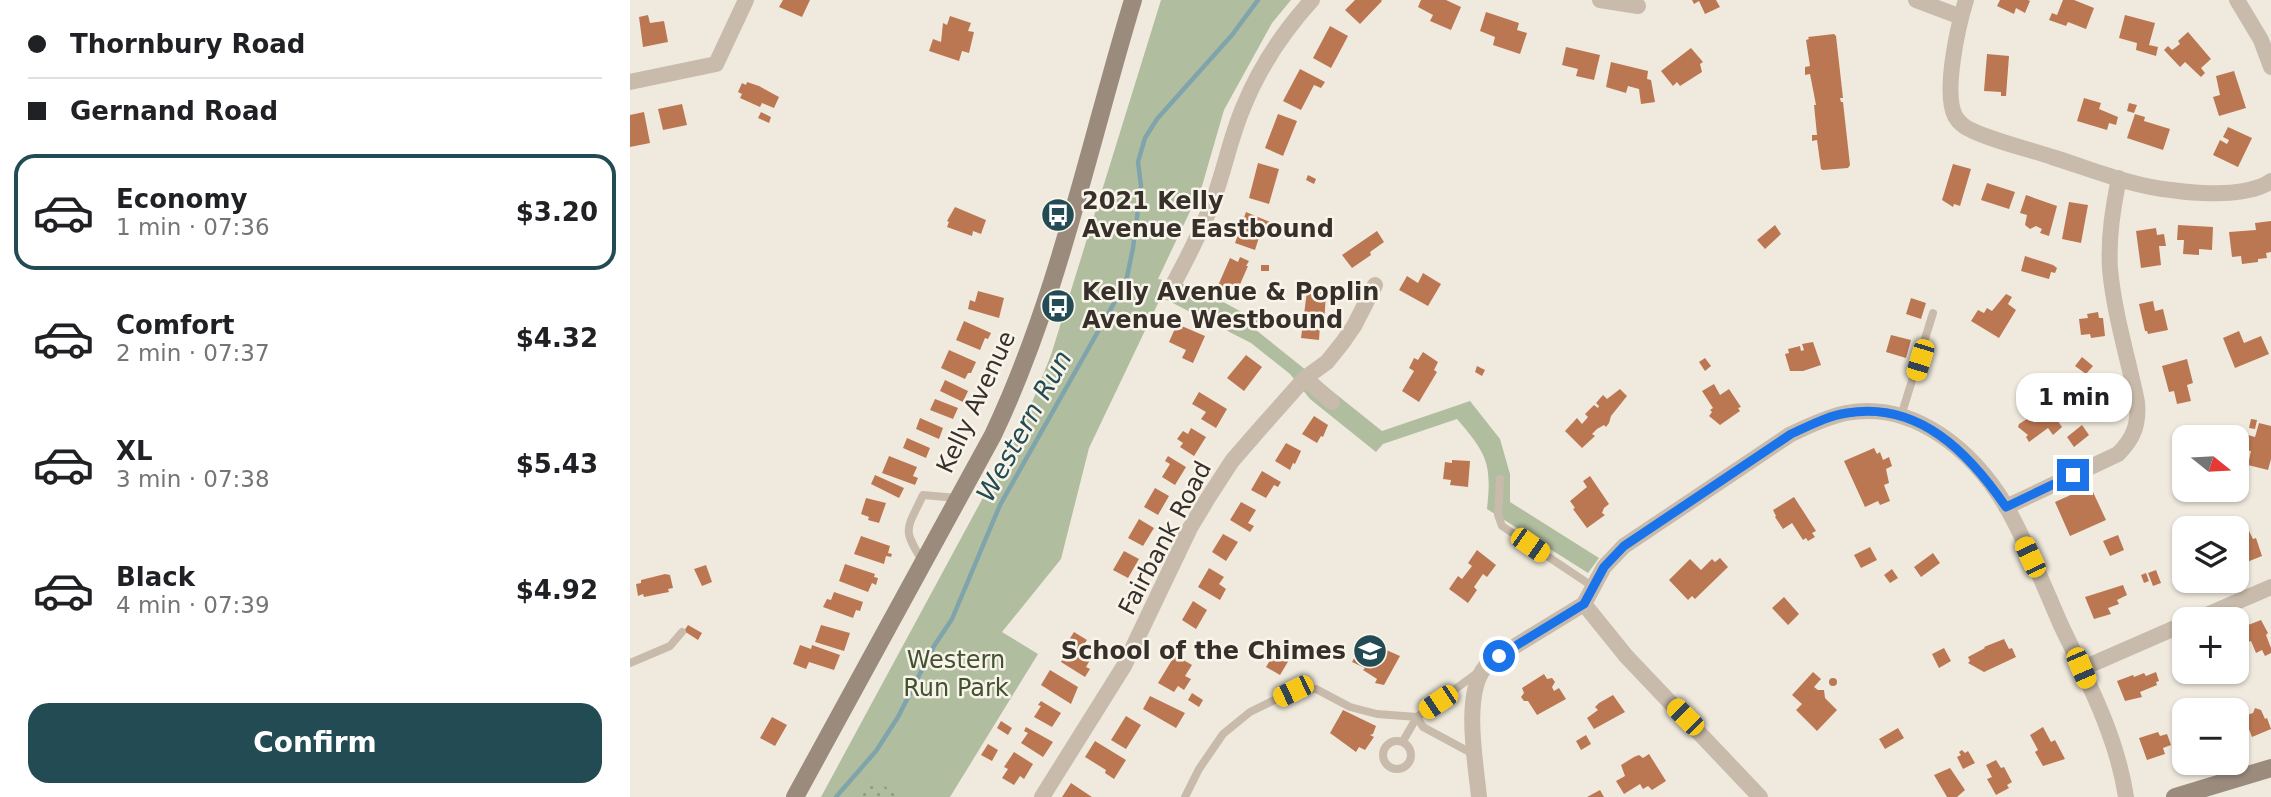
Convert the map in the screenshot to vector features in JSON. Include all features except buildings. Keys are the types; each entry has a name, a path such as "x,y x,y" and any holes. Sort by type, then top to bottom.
{"main road":[{"name":"Kelly Avenue","path":"795,797 993,435 1026,360 1133,0"},
{"path":"2175,797 2271,768"}],"street":[{"path":"630,82 716,64 746,0"},
{"path":"1169,292 1203,226 1242,109 1251,90 1285,32 1312,0"},
{"path":"1600,0 1638,6"},
{"path":"1916,0 1961,17"},
{"path":"1966,0 1954,53 1952,90 1955,116 1961,125 2119,178 2172,191 2222,192 2255,189 2271,181"},
{"path":"2237,0 2261,40 2271,67"},
{"path":"2006,507 2118,454 2136,430 2137,402 2110,267 2112,213 2119,178"},
{"name":"Fairbank Road","path":"1042,797 1124,666 1190,528 1232,461 1305,378 1327,362 1354,326 1375,285"},
{"path":"1305,378 1332,402"},
{"path":"1479,797 1474,694 1486,666 1584,604 1604,567 1624,546 1791,434 1847,413 1872,412 1901,416 1937,432 1983,474 2006,507 2112,741 2123,775 2126,797"},
{"path":"2225,607 2271,587"},
{"path":"1584,604 1626,656 1760,797"},
{"path":"2081,668 2172,629"}],"lane":[{"path":"1901,416 1933,313"},
{"path":"1500,479 1498,515 1502,526 1592,586"},
{"path":"923,562 909,538 908,531 923,495 959,498"},
{"path":"630,663 670,646 682,632"},
{"path":"1403,741 1418,717 1486,666"},
{"path":"1187,796 1199,769 1223,734 1250,712 1293,691 1316,689 1350,707 1377,714 1418,717"},
{"path":"1418,717 1423,727 1476,755"}],"green space":[{"name":"Western Run Park","path":"1161,0 1291,0 1272,23 1224,110 1202,186 1158,279 1194,286 1260,322 1256,330 1382,431 1470,401 1500,439 1510,474 1510,502 1599,558 1588,573 1487,509 1489,480 1485,460 1475,441 1457,419 1383,444 1376,452 1310,399 1290,374 1251,343 1161,297 1089,448 1061,559 1002,632 1038,654 950,797 821,797 1025,420 1051,355"},
{"path":"869,778 905,797 855,797"}],"waterway":[{"name":"Western Run","path":"836,797 876,751 898,717 934,646 952,619 1000,505 1126,282 1141,186 1138,162 1145,138 1157,119 1232,35 1258,0"}],"place":[{"name":"2021 Kelly Avenue Eastbound","path":"1058,215"},
{"name":"Kelly Avenue & Poplin Avenue Westbound","path":"1058,306"},
{"name":"School of the Chimes","path":"1370,651"}],"route":[{"path":"1499,656 1584,604 1604,567 1624,546 1791,434 1820,421 1847,413 1872,412 1895,414 1917,421 1937,432 1959,450 1983,474 2006,507 2073,475"}]}
